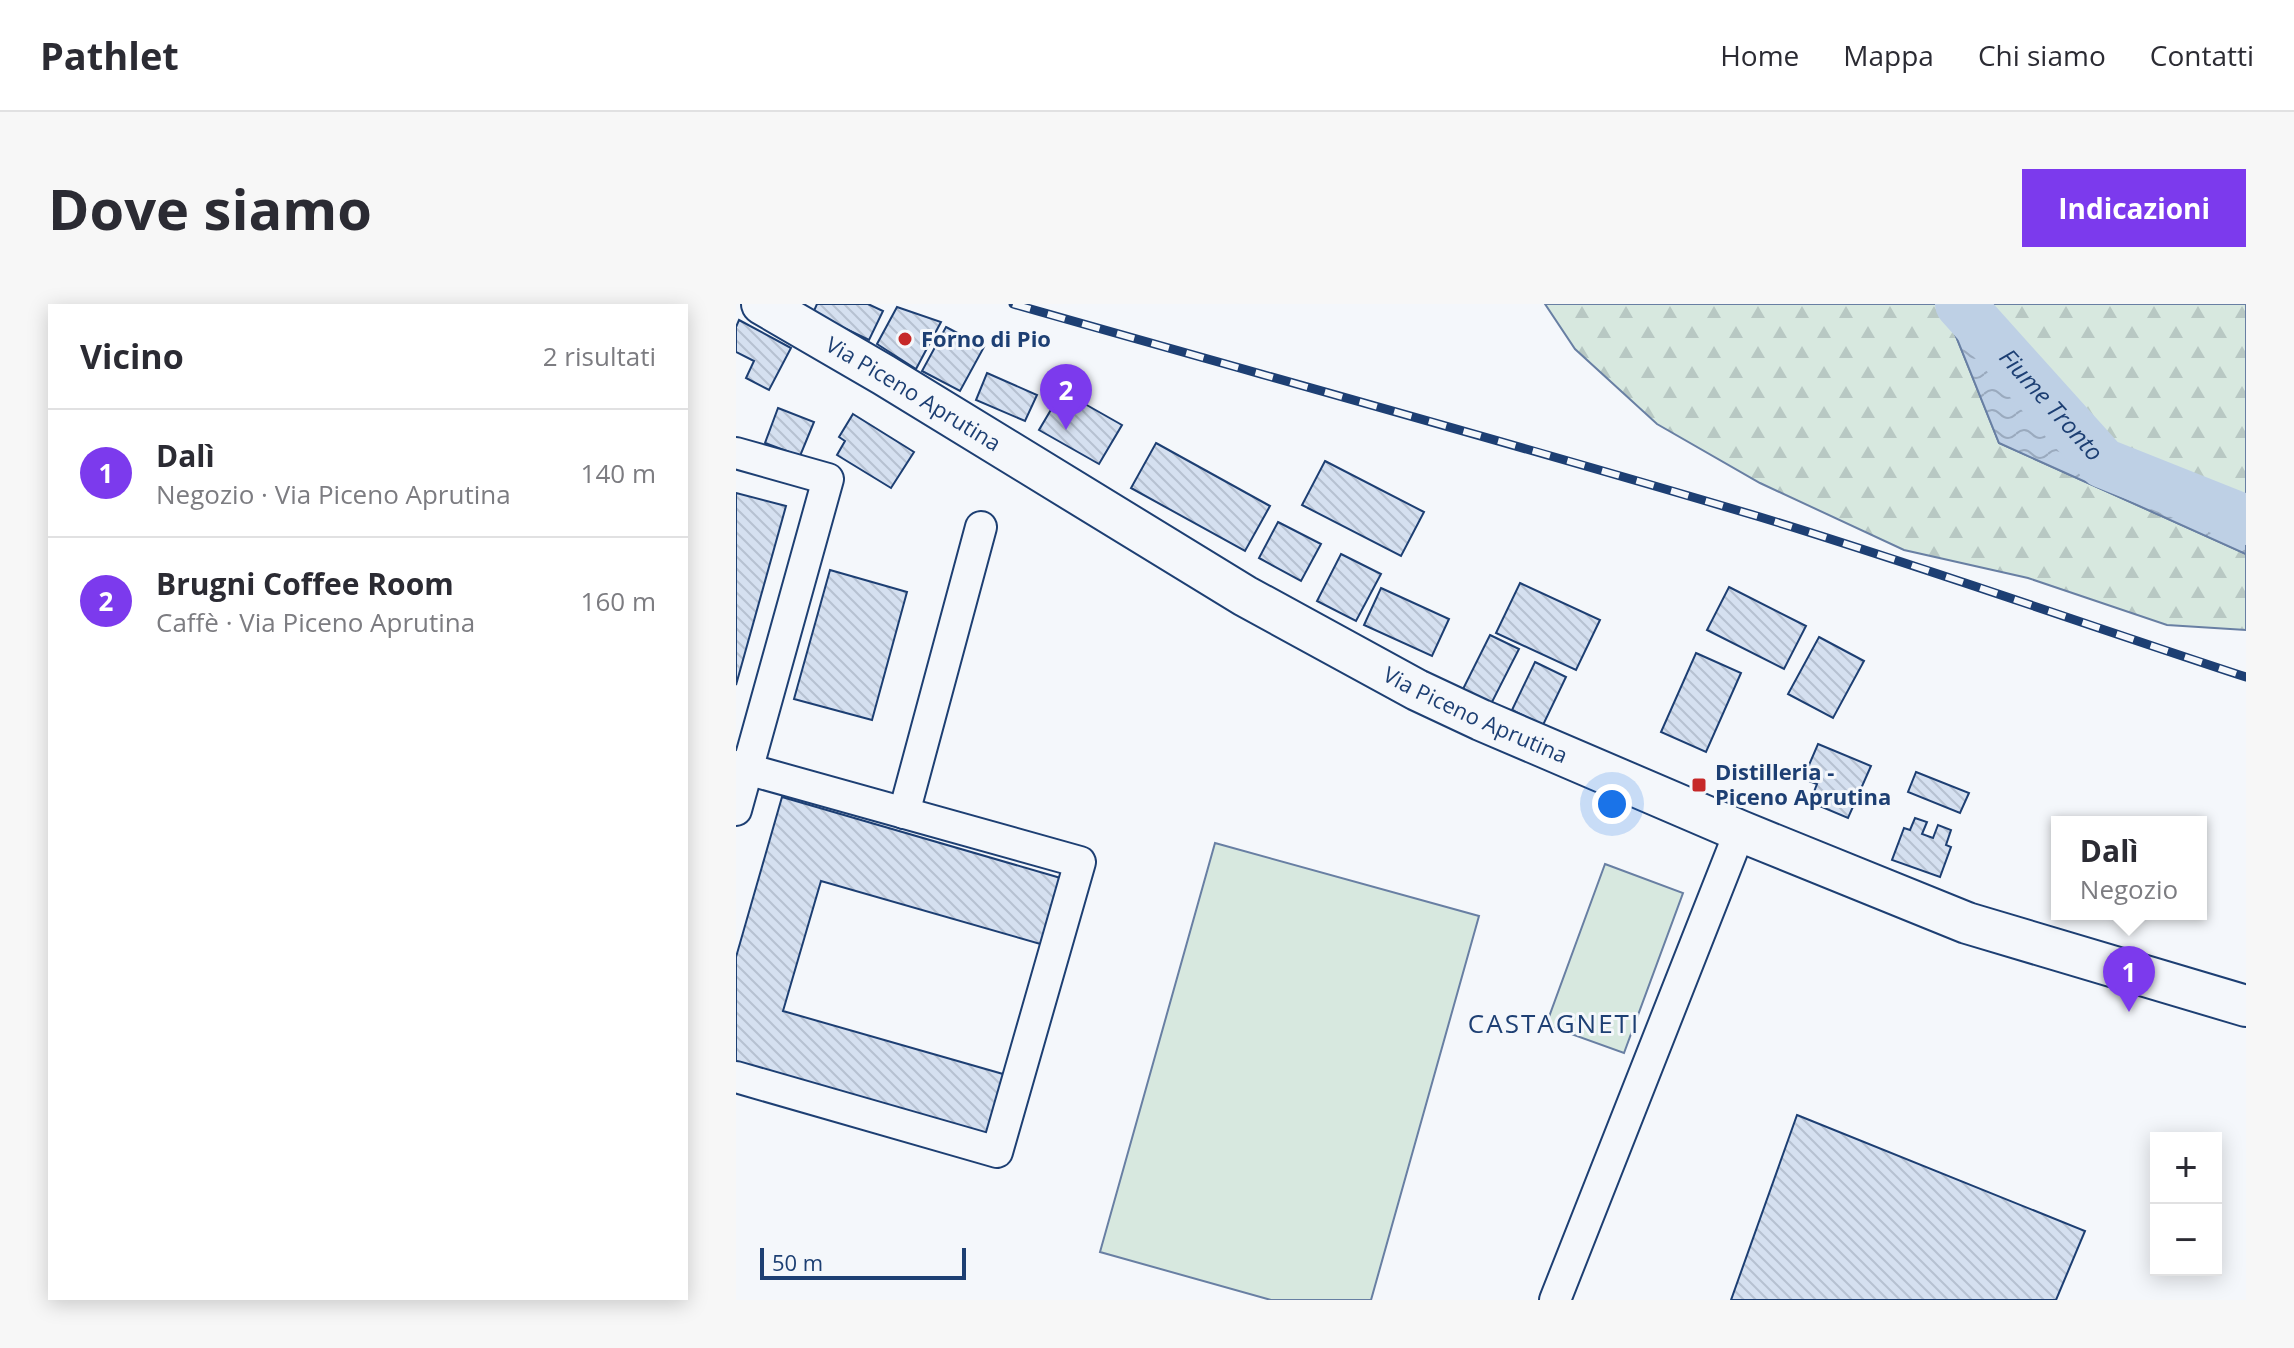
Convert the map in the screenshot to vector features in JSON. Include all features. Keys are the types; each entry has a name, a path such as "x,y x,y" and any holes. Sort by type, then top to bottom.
{"main road":[{"name":"Via Piceno Aprutina","path":"762,304 1245,596 1417,690 1740,831 1967,923 2246,1006"}],"street":[{"path":"736,453 828,479 742,768 736,810"},
{"path":"904,813 981,527"},
{"path":"736,1077 997,1152 1080,862 742,768"},
{"path":"1555,1300 1740,831"}],"green space":[{"path":"1545,304 1943,304 1999,443 2246,554 2246,630 2167,625 2028,578 1904,550 1760,483 1657,424 1575,349"},
{"path":"1991,304 2246,304 2246,499 2083,440 2008,359"},
{"path":"1215,843 1479,916 1371,1300 1271,1300 1100,1252"},
{"path":"1605,864 1683,893 1624,1053 1546,1025"}],"water":[{"path":"1943,304 1991,304 2008,359 2083,440 2246,499 2246,554 1999,443"}],"building":[{"path":"817,304 868,304 883,311 869,340 813,313"},
{"path":"897,307 941,322 916,369 877,344"},
{"path":"739,320 791,348 769,390 746,378 754,361 736,352"},
{"path":"946,327 984,347 960,391 922,371"},
{"path":"987,373 1037,395 1025,421 976,400"},
{"path":"1062,391 1122,425 1099,464 1039,430"},
{"path":"778,408 814,422 800,456 765,443"},
{"path":"853,414 914,452 891,488 837,455 845,441 839,437"},
{"path":"1156,443 1270,506 1245,551 1131,488"},
{"path":"1325,461 1424,512 1401,556 1302,505"},
{"path":"736,493 786,506 736,685"},
{"path":"1278,522 1321,544 1301,581 1259,558"},
{"path":"1341,554 1381,574 1356,621 1317,601"},
{"path":"830,570 907,592 872,720 794,699"},
{"path":"1520,583 1600,620 1576,670 1496,633"},
{"path":"1729,587 1806,626 1784,669 1707,630"},
{"path":"1381,588 1449,619 1432,656 1364,625"},
{"path":"1490,635 1519,649 1490,706 1462,691"},
{"path":"1819,637 1864,661 1833,718 1788,694"},
{"path":"1696,653 1741,673 1706,752 1661,732"},
{"path":"1535,662 1566,677 1543,725 1512,710"},
{"path":"1818,744 1871,766 1848,818 1810,802 1817,784 1803,779"},
{"path":"1916,772 1969,793 1960,813 1908,792"},
{"path":"782,797 1064,879 1044,945 821,881 783,1011 1010,1076 990,1146 736,1073 736,957"},
{"path":"1915,818 1927,822 1922,834 1933,838 1938,825 1951,830 1946,845 1951,847 1940,877 1892,860 1904,828 1910,830"},
{"path":"1797,1115 2085,1231 2056,1300 1731,1300"}],"waterway":[{"name":"Fiume Tronto","path":"1960,304 2103,463 2246,520"}],"railway":[{"path":"1013,304 1760,517 2246,677"}],"place":[{"name":"Forno di Pio","path":"905,339"},
{"name":"Brugni Coffee Room","path":"1066,430"},
{"name":"Distilleria - Piceno Aprutina","path":"1699,785"},
{"name":"Dalì","path":"2129,1012"}],"district":[{"name":"CASTAGNETI","path":"1554,1024"}]}
